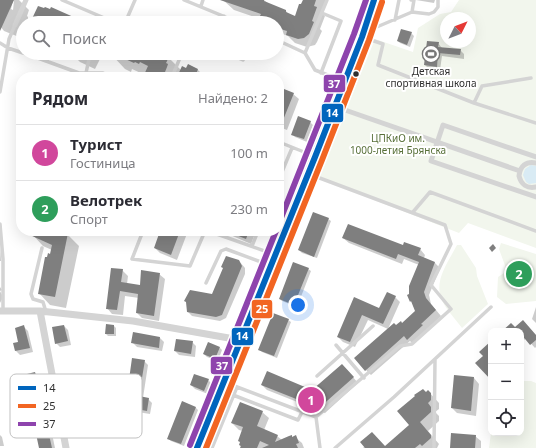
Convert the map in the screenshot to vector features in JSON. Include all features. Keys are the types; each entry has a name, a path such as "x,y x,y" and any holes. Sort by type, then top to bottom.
{"main road":[{"path":"284,230 315,157 363,35 374,0"},
{"path":"197,448 282,236"}],"street":[{"path":"19,16 26,0"},
{"path":"345,110 520,171"},
{"path":"536,157 443,125 431,161 536,197"},
{"path":"536,162 526,163 522,166 519,176 520,181 528,187 536,187"},
{"path":"526,194 528,187"},
{"path":"2,311 43,311 133,321 240,340"},
{"path":"43,311 54,374"},
{"path":"64,438 66,448"}],"lane":[{"path":"62,0 100,16"},
{"path":"128,16 135,0"},
{"path":"184,0 224,16"},
{"path":"201,6 203,0"},
{"path":"305,53 327,0"},
{"path":"394,20 399,0"},
{"path":"412,0 414,0 412,12"},
{"path":"363,35 412,12 429,14 434,12 438,7 438,0"},
{"path":"321,73 341,21 322,13"},
{"path":"0,92 9,39 15,25"},
{"path":"363,35 384,44 378,65 474,103 536,123"},
{"path":"0,42 8,48 16,50"},
{"path":"284,43 305,53 315,70 344,82"},
{"path":"44,60 76,72"},
{"path":"86,72 89,60"},
{"path":"174,72 179,60"},
{"path":"474,103 482,86 531,78"},
{"path":"284,144 315,157"},
{"path":"284,167 292,148"},
{"path":"308,174 446,225 450,244 431,285 451,309 412,344 400,346 364,378 316,417"},
{"path":"413,212 430,192 536,231"},
{"path":"0,224 3,259 1,269 2,311"},
{"path":"141,236 132,259 190,266 203,236"},
{"path":"223,236 274,254"},
{"path":"252,246 256,236"},
{"path":"42,248 32,294 34,299 43,302 43,311"},
{"path":"206,283 220,251 226,249 270,266"},
{"path":"335,448 394,397 491,307"},
{"path":"317,376 374,326"},
{"path":"336,345 364,378"},
{"path":"434,448 435,359"},
{"path":"223,382 316,417"},
{"path":"212,448 237,387"},
{"path":"233,395 298,420 302,412"},
{"path":"316,417 320,448"}],"green space":[{"name":"ЦПКиО им. 1000-летия Брянска","path":"459,0 536,0 536,248 468,223 459,233 318,178 375,39 413,52 418,28 440,14 440,48 476,48 476,12 451,12"},
{"path":"501,243 536,254 536,301 506,304 497,297 498,277 507,271 499,249"},
{"path":"457,245 461,245 476,268 477,276 488,304 462,328 443,303 439,288 444,268"},
{"path":"524,381 536,383 536,448 489,448 491,436 524,436"}],"shaded area":[{"path":"531,165 536,166 536,183 529,184 526,182 523,175 525,169"}],"building":[{"path":"0,0 14,0 0,31"},
{"path":"220,0 264,0 286,10 286,12 295,16 299,4 301,4 303,0 316,0 314,6 317,7 312,21 314,22 309,34 304,38 298,39 286,35 287,31 284,30 284,16 260,16 261,14"},
{"path":"38,6 50,9 51,7 71,16 33,16"},
{"path":"401,29 412,32 407,45 397,41"},
{"name":"Детская спортивная школа","path":"427,41 439,42 438,47 440,48 461,49 460,55 438,53 437,67 424,65"},
{"path":"127,60 168,60 166,63 168,64 165,72 145,72 148,66 140,62 139,64"},
{"path":"188,64 198,69 197,72 179,72 182,66 186,68"},
{"path":"284,89 294,93 284,118"},
{"path":"298,116 311,121 304,139 291,135"},
{"path":"313,212 329,218 314,257 298,250"},
{"path":"348,224 403,245 404,242 421,248 418,255 435,262 424,292 426,298 436,310 407,340 404,336 365,371 354,358 394,323 396,325 401,321 402,323 415,311 407,295 409,294 409,286 419,262 398,254 396,259 342,238"},
{"path":"32,236 67,236 55,297 38,294 45,257 47,257 48,253 50,254 52,245"},
{"path":"158,236 178,236 171,255 154,248"},
{"path":"238,236 247,236 246,239"},
{"path":"493,244 496,248 492,252 489,248"},
{"path":"226,256 239,260 242,266 222,315 216,317 187,312 186,302 184,301 190,290 212,294 223,268 221,267"},
{"path":"293,262 309,268 294,305 279,299"},
{"path":"111,268 123,269 121,282 140,285 141,270 160,273 154,316 136,313 138,294 120,291 117,310 106,309"},
{"path":"387,292 396,296 383,324 362,315 350,342 337,337 354,297 379,308"},
{"path":"273,313 289,319 274,356 258,350"},
{"path":"523,320 536,335 536,340 530,345 524,338 524,328 505,328 511,323 515,327"},
{"path":"106,324 114,325 114,334 105,334"},
{"path":"24,325 30,348 15,351 13,343 18,342 15,328"},
{"path":"64,325 68,341 55,344 52,327"},
{"path":"133,332 160,337 159,348 131,343"},
{"path":"176,339 193,341 191,354 174,351"},
{"path":"208,342 220,347 215,359 203,354"},
{"path":"488,344 488,377 475,363 483,356 479,352"},
{"path":"132,358 145,360 142,378 142,374 130,374"},
{"path":"342,364 354,377 319,408 261,385 267,371 312,390"},
{"path":"194,374 209,379 204,391 190,385"},
{"path":"454,375 474,377 471,411 451,408"},
{"path":"423,389 426,392 428,390 431,393 431,400 428,403 431,407 431,412 420,422 431,435 431,438 422,446 420,444 415,448 365,448 360,442 372,432 385,446 409,425 397,411 415,396 414,395"},
{"path":"142,397 149,398 147,411 142,410"},
{"path":"182,401 196,407 181,444 167,439"},
{"path":"240,402 263,411 257,426 278,435 275,442 292,435 292,437 296,435 299,443 296,444 298,448 262,448 269,445 260,441 257,448 240,448 240,442 238,441 243,427 231,423"},
{"path":"451,433 476,435 475,448 450,448"},
{"path":"37,438 50,438 52,448 39,448"}],"transit line":[{"name":"37","path":"284,210 366,0"},
{"name":"14","path":"284,233 362,37 374,0"},
{"name":"25","path":"206,448 322,160 369,40 382,2"},
{"name":"37","path":"190,445 274,236"},
{"name":"14","path":"197,448 283,236"}],"place":[{"name":"Детская спортивная школа","path":"431,54"},
{"name":"Велотрек","path":"519,274"},
{"name":"Турист","path":"311,400"}]}
